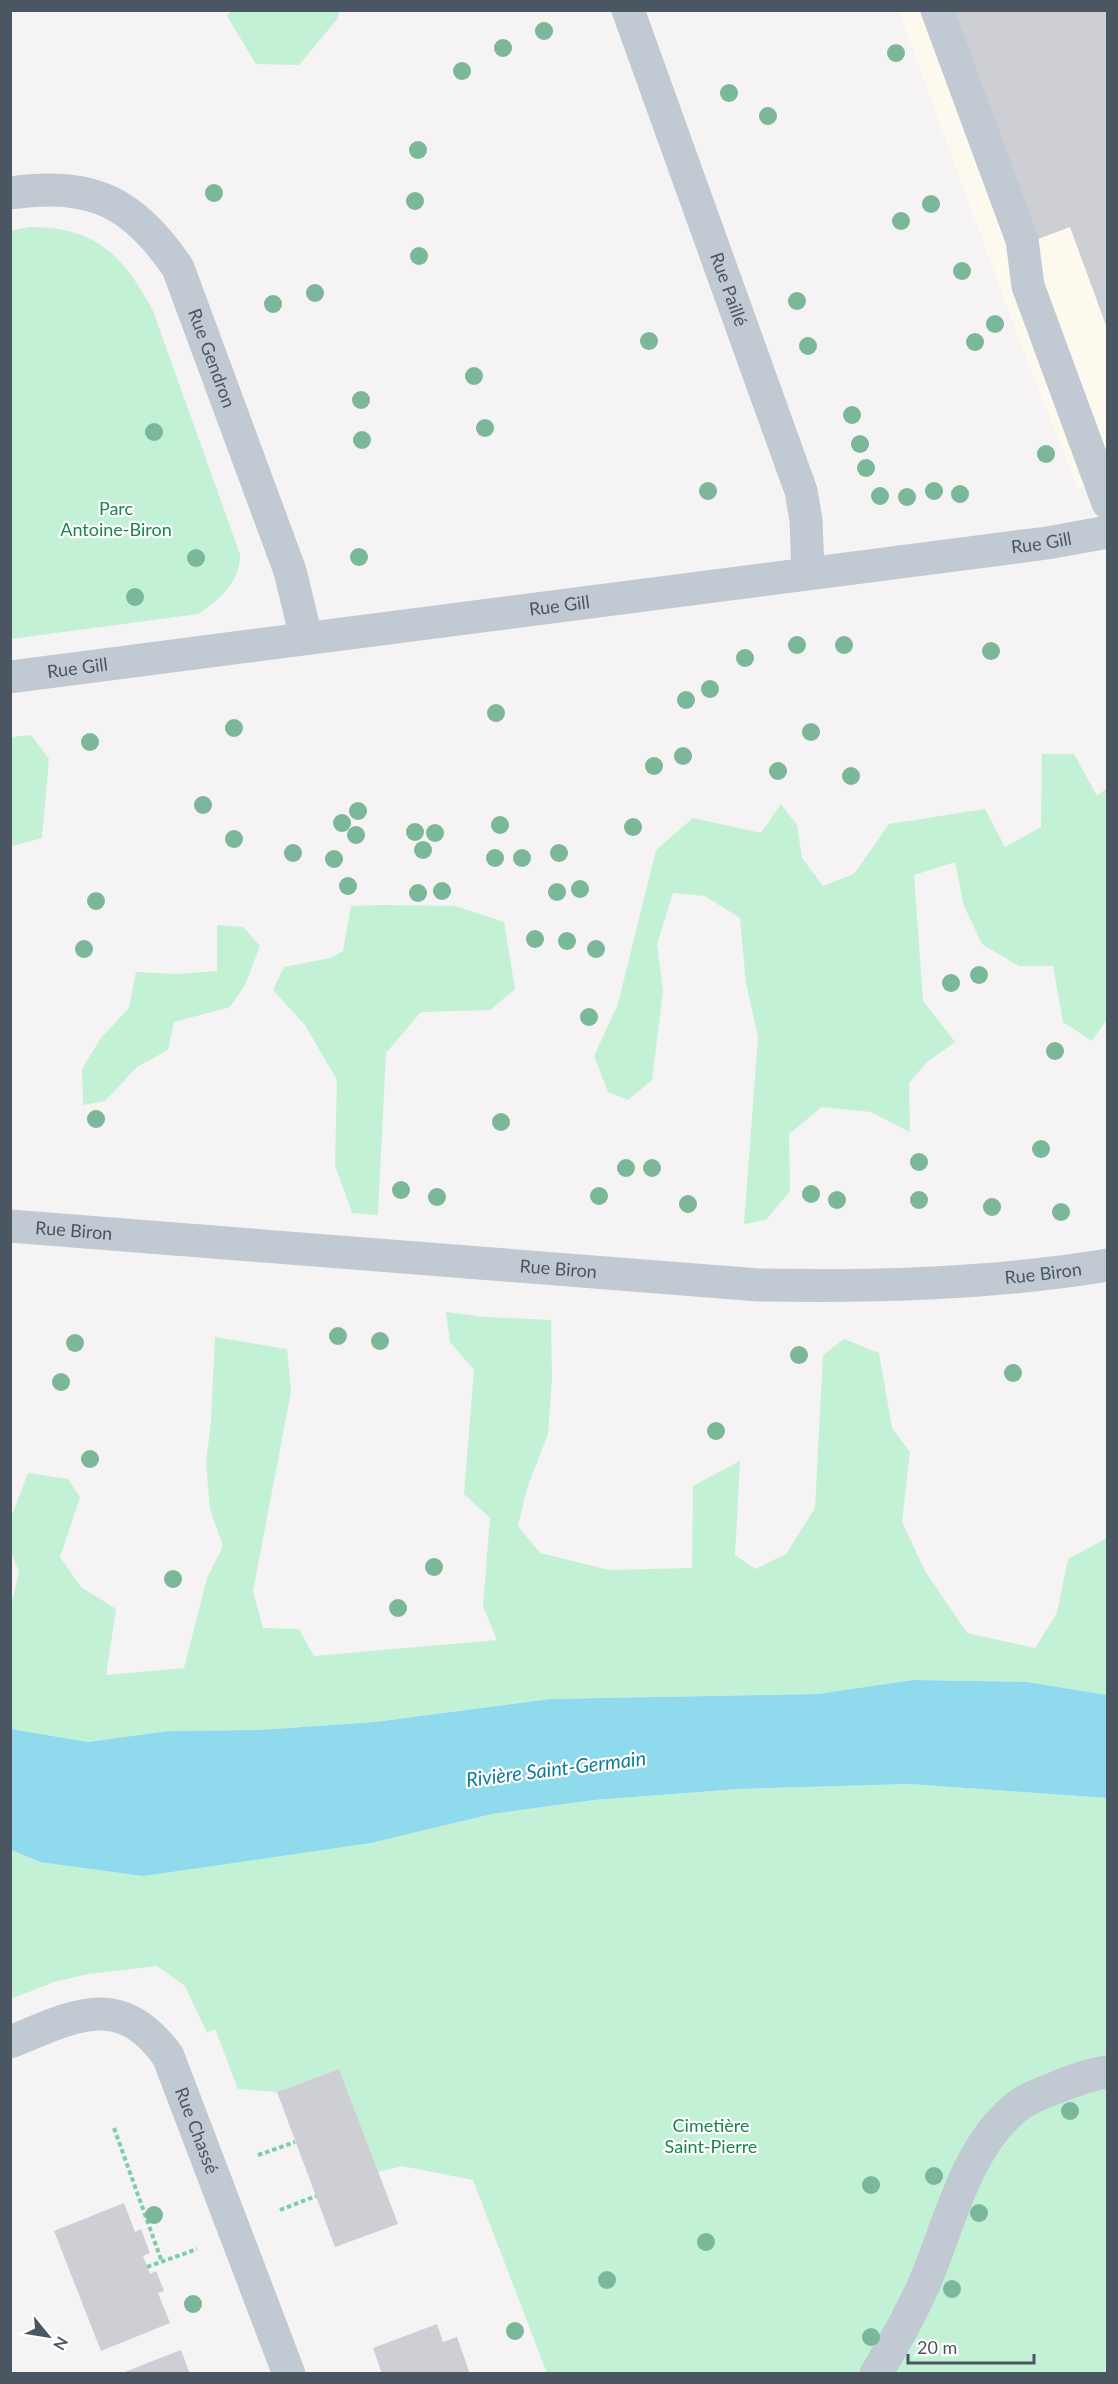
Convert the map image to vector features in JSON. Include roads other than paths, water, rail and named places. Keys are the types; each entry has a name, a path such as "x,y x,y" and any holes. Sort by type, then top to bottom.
{"street":[{"name":"Rue Paillé","path":"628,10 801,491 806,520 808,572"},
{"path":"937,10 1022,240 1028,286 1107,503"},
{"name":"Rue Gendron","path":"10,193 43,188 79,190 113,202 143,225 172,258 188,290 290,571 306,638"},
{"name":"Rue Gill","path":"10,677 808,572 1047,543 1107,532"},
{"name":"Rue Biron","path":"10,1226 759,1285 864,1286 940,1283 1107,1265"},
{"name":"Rue Chassé","path":"10,2042 76,2016 99,2013 119,2016 138,2024 155,2038 168,2056 289,2373"},
{"path":"876,2373 918,2298 962,2186 981,2151 999,2125 1022,2104 1041,2094 1107,2072"}],"water":[{"name":"Rivière Saint-Germain","path":"913,1680 1027,1682 1107,1695 1107,1798 910,1784 740,1789 594,1800 492,1814 371,1843 143,1876 40,1862 11,1850 11,1729 88,1742 168,1731 259,1730 375,1722 550,1699 818,1694"}],"park label":[{"name":"Parc Antoine-Biron","path":"116,519"},
{"name":"Cimetière Saint-Pierre","path":"711,2136"}]}
